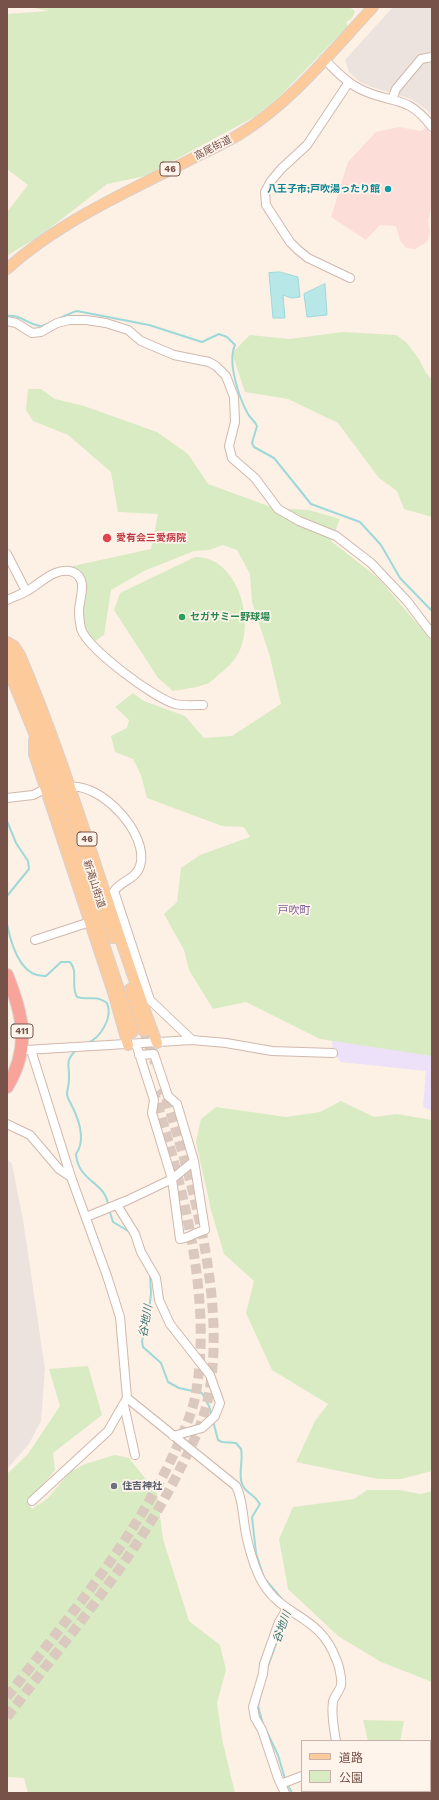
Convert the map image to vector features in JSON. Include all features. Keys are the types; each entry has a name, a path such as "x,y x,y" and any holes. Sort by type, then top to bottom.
{"highway":[{"name":"411","path":"7,975 20,1013 27,1050 7,1087"}],"main road":[{"name":"高尾街道","path":"8,266 47,239 110,200 248,129 286,99 373,7"},
{"name":"46","path":"7,642 17,650 52,734 70,787 110,893 157,1043"},
{"name":"新滝山街道","path":"7,649 24,684 50,751 144,1031"},
{"name":"新滝山街道","path":"7,667 10,679 34,733 134,1032"},
{"name":"46","path":"34,733 34,754 45,789 132,1044"}],"street":[{"path":"392,99 396,89 421,59 432,57"},
{"path":"324,59 349,82 371,93 392,99 416,109 432,127"},
{"path":"349,82 307,145 271,180 265,192 266,204 290,242 308,258 350,278"},
{"path":"7,321 16,323 32,333 69,320 86,320 106,323 128,330 141,341 174,355 209,362 216,366 226,376 234,397 235,422 230,446 232,458 255,478 278,509 299,521 336,536 371,563 407,601 432,634"},
{"path":"7,554 26,591"},
{"path":"9,599 60,571 72,572 77,575 83,589 79,610 82,629 92,644 105,657 156,695 176,704 203,705"},
{"path":"70,787 78,785 112,805 120,812 137,835 141,858 140,868 132,877 110,893 150,1000 192,1040"},
{"path":"7,798 33,795 45,789"},
{"path":"35,940 90,922"},
{"path":"135,1455 126,1401 120,1317 108,1276 71,1177 27,1050 192,1040 226,1043 272,1051 333,1053"},
{"path":"132,1044 139,1055 154,1100 152,1113 172,1179 180,1238 205,1230 194,1161 177,1104 168,1096 154,1054 139,1055"},
{"path":"7,1124 30,1135 59,1169 71,1177"},
{"path":"86,1217 117,1205 172,1179 194,1161"},
{"path":"117,1205 135,1234 141,1252 156,1278 159,1300 170,1324 210,1375 220,1403 212,1419 200,1429 173,1436"},
{"path":"126,1401 236,1486 242,1498 244,1524 260,1577 269,1592 287,1609 304,1618 326,1637 337,1659 341,1685 333,1701 336,1740"},
{"path":"32,1501 108,1431 126,1401"},
{"path":"286,1793 281,1784 262,1730 255,1718 253,1708 263,1674 264,1664 279,1622 287,1609"},
{"path":"281,1784 301,1776"}],"shaded area":[{"path":"393,7 432,7 432,116 427,110 411,99 369,86 360,82 349,72 345,60"},
{"path":"399,127 421,131 426,128 432,135 432,205 428,221 430,232 427,242 415,249 406,248 400,240 396,226 380,225 366,240 331,217 348,162 376,132"},
{"path":"332,1041 432,1051 432,1111 423,1107 426,1071 341,1062 333,1053"},
{"path":"7,1159 12,1164 23,1220 45,1369 41,1421 29,1444 7,1469"}],"green space":[{"path":"30,7 349,7 355,11 352,18 346,22 348,26 278,98 256,116 145,176 107,184 41,235 8,255 7,212 28,185 7,169 7,14 49,11"},
{"path":"343,332 396,335 406,342 432,380 432,517 404,509 397,491 379,478 338,423 288,399 245,392 232,353 250,335 289,339"},
{"path":"28,389 41,389 55,399 84,406 157,432 188,454 208,484 274,508 309,510 340,519 331,541 378,578 432,641 432,1056 320,1039 246,1002 213,1009 189,970 184,950 164,914 177,902 181,868 200,855 250,837 244,827 222,826 147,798 141,775 133,759 115,752 111,736 127,728 129,720 115,707 133,693 144,701 185,716 204,738 232,736 281,704 270,657 252,602 250,574 237,550 223,545 209,550 194,551 144,571 111,590 104,635 94,642 84,625 83,596 73,566 151,549 158,514 118,512 111,472 68,435 33,421 26,410"},
{"name":"セガサミー野球場","path":"195,557 209,559 221,566 231,577 243,606 245,621 244,636 240,650 234,660 211,682 173,691 158,678 114,610 120,593"},
{"path":"341,1101 374,1117 397,1114 432,1120 432,1471 401,1479 378,1479 296,1462 315,1421 328,1404 272,1370 246,1313 254,1281 224,1254 211,1210 196,1142 201,1119 216,1107 286,1117 320,1112"},
{"path":"88,1366 102,1415 53,1453 55,1470 28,1503 32,1509 48,1498 70,1472 85,1464 115,1455 129,1458 157,1493 163,1539 189,1621 220,1645 226,1670 217,1703 222,1739 235,1793 28,1793 24,1778 7,1777 7,1474 28,1454 60,1406 49,1369"},
{"path":"367,1490 399,1490 421,1494 432,1491 432,1682 381,1662 338,1636 288,1589 279,1539 293,1507 354,1499"},
{"path":"363,1720 404,1721 400,1740 368,1740"},
{"path":"432,1746 432,1793 375,1793 431,1792"}],"water":[{"path":"280,272 298,277 300,297 291,298 283,295 285,318 273,318 269,273"},
{"path":"325,284 327,315 307,317 304,294"}],"waterway":[{"path":"7,316 16,316 35,325 43,326 77,311 149,325 202,342 219,334 227,337 235,345 232,361 235,380 241,399 248,414 257,426 252,443 254,447 274,458 311,504 360,522 381,545 400,578 432,611"},
{"name":"谷地川","path":"7,821 16,843 28,861 29,869 7,896"},
{"name":"谷地川","path":"7,924 14,950 23,966 30,972 37,975 46,976 61,962 70,962 74,970 74,988 77,997 96,998 107,1003 107,1020 97,1037 87,1043"},
{"name":"谷地川","path":"75,1051 68,1065 69,1081 67,1095 77,1117 81,1136 81,1143 76,1154 82,1171 102,1191 106,1197 108,1205"},
{"name":"谷地川","path":"109,1209 113,1222 130,1232"},
{"name":"谷地川","path":"150,1275 151,1293 149,1312 142,1341 143,1347 161,1363 168,1382 179,1388 202,1393 209,1406 212,1416"},
{"name":"谷地川","path":"213,1421 218,1440 222,1442 236,1443 241,1449 242,1485 256,1498 260,1504 252,1517 256,1553 264,1578 282,1599"},
{"name":"谷地川","path":"263,1724 258,1706 268,1666 286,1617"},
{"name":"谷地川","path":"266,1730 278,1755 285,1779"},
{"name":"谷地川","path":"287,1783 292,1793"}],"tunnel":[{"path":"144,1031 155,1063"},
{"path":"7,1717 78,1626 145,1531 164,1499 189,1450 200,1427 207,1403 213,1366 213,1326 210,1285 204,1244 195,1203 163,1088"},
{"path":"7,1697 95,1583 136,1523 171,1460 188,1422 195,1398 200,1361 201,1322 198,1283 184,1204 165,1128 154,1092"}],"place":[{"name":"八王子市;戸吹湯ったり館","path":"388,189"},
{"name":"愛有会三愛病院","path":"107,538"},
{"name":"セガサミー野球場","path":"182,617"},
{"name":"住吉神社","path":"114,1486"}],"district":[{"name":"戸吹町","path":"294,911"}]}
